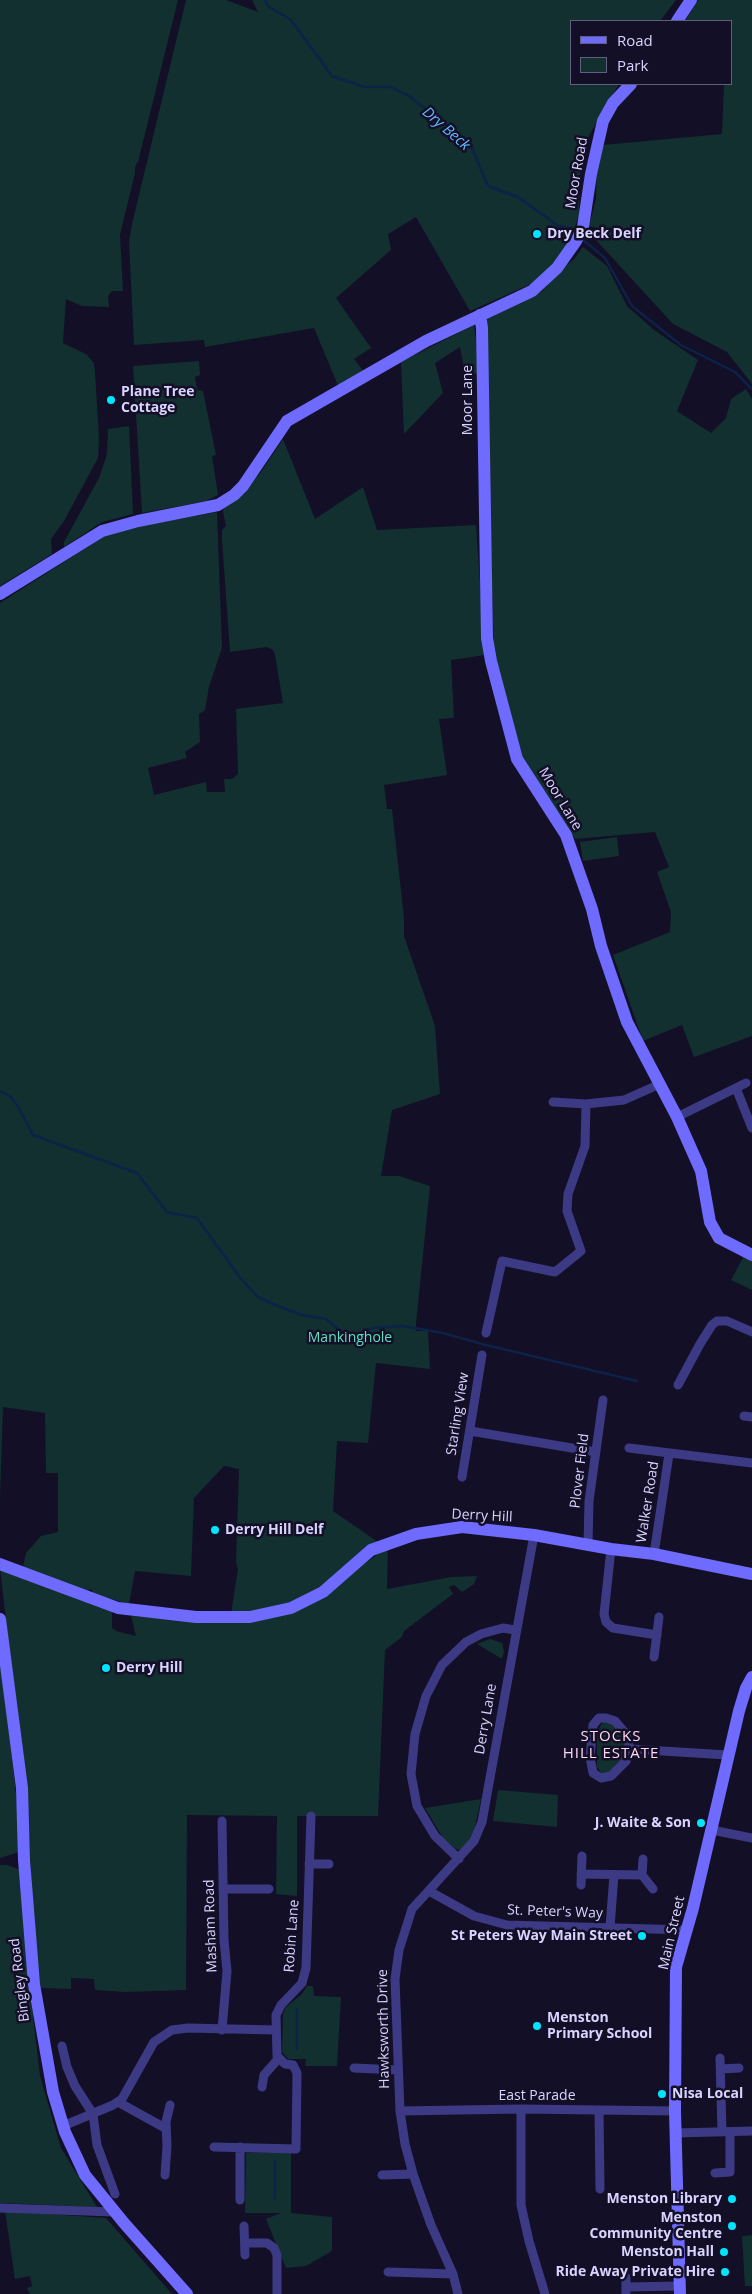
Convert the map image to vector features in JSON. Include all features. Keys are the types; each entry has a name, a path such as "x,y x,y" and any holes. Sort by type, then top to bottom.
{"street":[{"path":"678,20 691,0"},
{"name":"Moor Road","path":"0,594 102,531 138,521 218,505 234,495 243,486 287,421 426,341 532,291 557,268 576,241 583,227 591,174 603,120 613,103 630,85"},
{"name":"Moor Lane","path":"480,316 482,328 487,638 491,661 517,759 566,835 592,909 601,946 627,1022 677,1117 701,1171 710,1222 719,1238 752,1255"},
{"path":"677,1117 746,1082"},
{"path":"553,1102 586,1104 624,1100 660,1084"},
{"path":"736,1088 752,1128"},
{"path":"486,1333 502,1261 555,1272 581,1252 567,1211 568,1194 585,1146 586,1104"},
{"path":"678,1385 700,1344 712,1325 717,1321 727,1320 752,1332"},
{"name":"Starling View","path":"462,1477 482,1355"},
{"name":"Plover Field","path":"588,1545 589,1501 604,1400"},
{"path":"470,1430 596,1452"},
{"path":"630,1448 752,1463"},
{"name":"Walker Road","path":"654,1554 670,1454"},
{"name":"Derry Hill","path":"0,1564 118,1608 196,1617 250,1618 291,1608 323,1592 371,1550 416,1534 462,1527 534,1535 610,1549 654,1554 752,1574"},
{"name":"Derry Lane","path":"429,1891 474,1841 482,1822 515,1630 534,1535"},
{"path":"610,1549 604,1614 606,1622 613,1628 657,1635"},
{"path":"654,1657 659,1617"},
{"name":"Bingley Road","path":"0,1619 22,1788 24,1860 34,1984 52,2085 63,2126 76,2160 85,2175 114,2212 187,2294"},
{"path":"459,1859 435,1836 418,1806 411,1774 415,1734 426,1696 442,1665 466,1642 482,1634 503,1628 515,1630"},
{"name":"Main Street","path":"680,2290 675,2110 676,1967 688,1930 728,1755 744,1696 752,1677"},
{"path":"599,1718 615,1720 626,1734 630,1749 626,1761 611,1776 601,1778 593,1772 590,1757 593,1725 599,1718"},
{"path":"630,1749 728,1755"},
{"name":"Robin Lane","path":"278,2058 276,2051 277,2010 302,1983 305,1976 311,1816"},
{"name":"Masham Road","path":"222,1821 227,1971 222,2030"},
{"path":"712,1830 752,1838"},
{"path":"581,1884 582,1856"},
{"path":"643,1859 642,1875 653,1889"},
{"path":"309,1864 329,1864"},
{"path":"581,1874 642,1875"},
{"path":"610,1928 614,1875"},
{"path":"223,1889 269,1889"},
{"name":"St. Peter's Way","path":"429,1891 474,1916 507,1925 688,1930"},
{"name":"Hawksworth Drive","path":"429,1891 412,1909 399,1950 395,1979 400,2111 405,2144 414,2174 431,2225 453,2274 458,2294"},
{"path":"63,2126 118,2102 125,2095 151,2046 160,2037 178,2028 276,2030"},
{"path":"62,2046 72,2080 93,2114 96,2145 115,2194"},
{"path":"214,2147 296,2148 297,2073 293,2066 286,2064 278,2058 264,2075 262,2088"},
{"path":"715,2173 730,2172 720,2058"},
{"path":"354,2068 398,2070"},
{"path":"721,2069 739,2068"},
{"path":"118,2102 165,2128"},
{"path":"165,2174 167,2146 165,2128 166,2116 170,2105"},
{"path":"521,2109 521,2205 528,2241 544,2294"},
{"name":"East Parade","path":"400,2111 521,2109 675,2110"},
{"path":"599,2110 600,2189"},
{"path":"676,2133 752,2132"},
{"path":"240,2148 240,2200"},
{"path":"382,2175 414,2174"},
{"path":"0,2208 114,2212"},
{"path":"244,2226 245,2255"},
{"path":"245,2243 267,2244 274,2248 277,2294"},
{"path":"388,2272 453,2274"},
{"path":"626,2277 626,2291 680,2290"}],"green space":[{"path":"0,0 178,0 138,162 135,167 120,235 123,291 112,291 108,296 109,307 82,306 66,299 63,343 86,354 94,363 99,439 98,458 64,521 51,539 52,554 0,586"},
{"path":"186,0 226,0 258,12 252,0 676,0 661,20 570,20 570,85 618,85 587,139 580,168 579,215 570,241 556,262 533,283 470,311 416,217 388,234 391,250 336,298 371,348 354,359 364,372 339,388 314,328 205,347 204,340 134,345 129,241"},
{"path":"698,0 752,0 752,384 727,352 673,324 596,240 588,237 588,231 603,235 604,230 589,226 596,199 597,164 603,145 722,134 724,85 732,85 732,20 686,20"},
{"path":"583,247 607,266 627,306 654,330 698,360 677,411 711,433 726,418 731,399 746,389 752,399 752,1036 694,1057 682,1025 643,1041 613,955 670,932 671,912 657,872 669,867 655,832 575,839 516,754 494,654 484,322 491,315 534,292 541,292 547,286 547,281 574,259"},
{"path":"474,325 480,371 466,379 460,347 435,363 443,393 404,434 401,362"},
{"path":"199,361 200,375 195,377 197,390 203,391 216,455 212,456 218,495 206,501 142,513 133,366"},
{"path":"129,426 133,514 102,522 64,547 64,542 99,478 107,454 108,429"},
{"name":"Mankinghole","path":"283,439 315,519 363,487 377,530 476,525 485,655 451,660 454,718 439,719 447,775 384,785 387,809 392,809 404,918 404,936 435,1026 440,1094 392,1110 381,1176 399,1176 430,1186 416,1331 428,1331 430,1369 376,1363 368,1443 337,1441 333,1511 378,1542 365,1547 323,1592 287,1606 231,1614 238,1569 236,1562 239,1469 224,1466 194,1498 191,1576 135,1571 129,1604 94,1594 91,1589 86,1591 23,1567 26,1553 41,1536 58,1532 58,1473 46,1473 45,1413 3,1407 0,1499 0,603 106,535 129,528 217,512 222,648 209,687 205,710 199,714 200,742 185,752 187,758 148,768 154,795 206,782 207,792 225,792 224,779 232,779 238,774 236,709 283,703 273,650 267,647 230,652 222,541 222,530 226,526 223,511 224,508 242,494 261,472"},
{"path":"617,837 619,856 583,861 580,842"},
{"path":"744,1256 752,1260 752,1290 731,1280"},
{"path":"388,1546 387,1589 451,1577 477,1576 474,1584 462,1592 454,1585 449,1587 453,1594 404,1631 402,1637 385,1650 378,1816 297,1816 297,1896 276,1894 277,1816 187,1815 186,1990 125,1992 95,1990 94,1979 71,1978 71,1989 41,1988 34,1949 28,1810 0,1568 112,1608 112,1628 116,1631 136,1636 131,1616 216,1623 275,1617 367,1562"},
{"path":"490,1639 502,1643 504,1652 502,1659 477,1644"},
{"path":"0,1644 22,1851 0,1858"},
{"path":"603,1722 608,1722 616,1727 622,1734 626,1751 624,1757 607,1774 601,1773 597,1767 597,1731"},
{"path":"498,1790 558,1795 557,1827 493,1821"},
{"path":"481,1799 470,1841 459,1850 443,1838 425,1808"},
{"path":"0,1865 7,1865 21,1870 29,1982 40,2076 61,2148 97,2207 0,2203"},
{"path":"307,1986 313,1986 314,1996 341,1997 337,2066 305,2066 306,2059 288,2059 282,2052 283,2014 286,2007 302,1994"},
{"path":"246,2153 291,2153 291,2213 332,2217 332,2251 306,2266 286,2268 266,2219 281,2213 245,2213"},
{"path":"5,2211 106,2218 172,2294 30,2294 27,2288 32,2286 30,2276 15,2279"},
{"path":"752,2235 752,2286 745,2286 742,2236"}],"waterway":[{"name":"Dry Beck","path":"265,0 268,6 291,20 332,76 364,87 391,87 409,96 455,132 472,148 488,186 518,197 557,225 573,229 576,233"},
{"name":"Dry Beck","path":"582,239 605,258 632,306 681,345 735,372 752,389"},
{"path":"0,1091 10,1096 19,1108 33,1135 137,1173 167,1212 197,1218 241,1279 258,1297 275,1305 302,1315 326,1319 348,1337 373,1328 403,1326 443,1333 637,1381"},
{"path":"297,2009 297,2049"},
{"path":"275,2161 275,2198"}],"place":[{"name":"Dry Beck Delf","path":"537,234"},
{"name":"Plane Tree Cottage","path":"111,400"},
{"name":"Derry Hill Delf","path":"215,1530"},
{"name":"Derry Hill","path":"106,1668"},
{"name":"J. Waite & Son","path":"701,1823"},
{"name":"St Peters Way Main Street","path":"642,1936"},
{"name":"Menston Primary School","path":"537,2026"},
{"name":"Nisa Local","path":"662,2094"},
{"name":"Menston Library","path":"732,2199"},
{"name":"Menston Community Centre","path":"732,2226"},
{"name":"Menston Hall","path":"724,2252"},
{"name":"Ride Away Private Hire","path":"725,2272"}],"district":[{"name":"STOCKS HILL ESTATE","path":"611,1746"}]}
